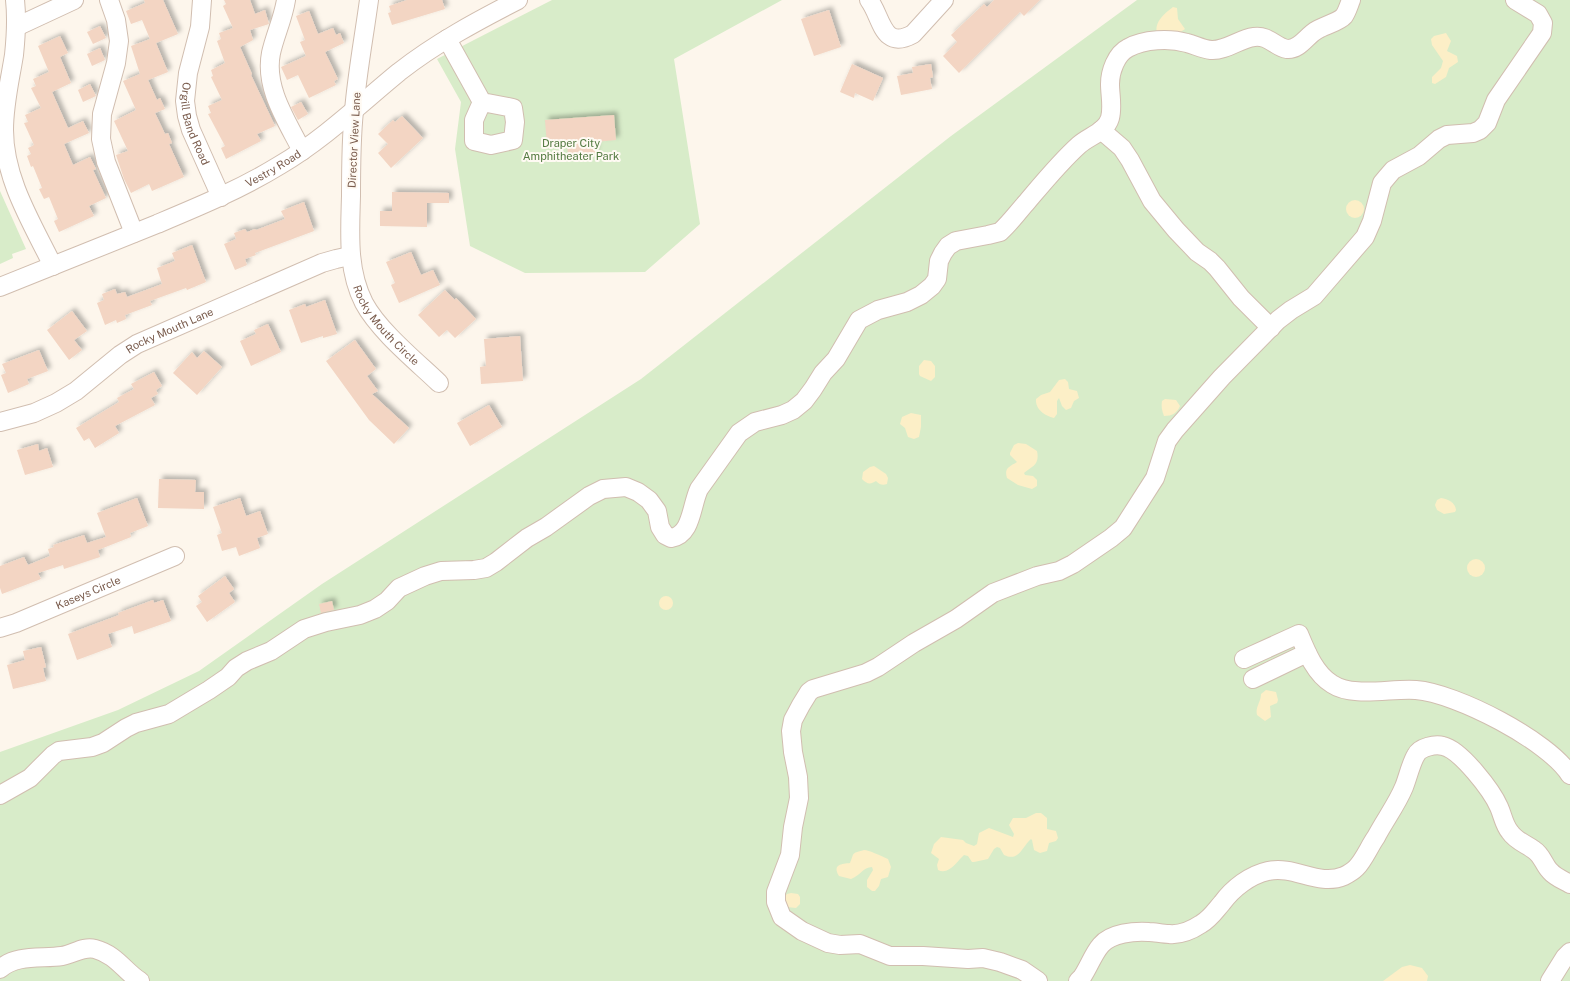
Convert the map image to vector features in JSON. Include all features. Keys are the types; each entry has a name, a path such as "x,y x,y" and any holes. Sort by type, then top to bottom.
{"street":[{"path":"15,0 16,27 4,115 4,145 16,188 53,266"},
{"path":"16,27 74,0"},
{"path":"109,0 116,20 119,41 116,63 102,114 101,139 106,162 134,233"},
{"name":"Orgill Band Road","path":"202,0 200,27 188,74 185,102 191,130 221,197"},
{"path":"286,0 284,12 271,53 270,78 277,102 302,151"},
{"name":"Director View Lane","path":"350,256 354,112 369,0"},
{"name":"Vestry Road","path":"0,287 221,197 275,168 302,151 354,112 399,72 446,39 518,0"},
{"path":"869,0 884,30 891,37 901,38 907,38 913,34 944,0"},
{"path":"0,795 30,778 59,751 103,743 136,723 169,714 209,690 247,661 275,649 304,629 314,625 360,615 375,609 387,601 399,588 425,576 441,572 486,568 590,496 603,489 626,487 638,492 649,500 657,511 660,527 665,535 670,538 677,537 684,533 689,522 694,498 739,433 755,422 782,415 793,410 804,401 823,373 836,359 859,320 878,310 907,302 921,295 932,286 937,279 940,261 948,246 956,241 988,236 1000,232 1081,142 1102,130 1110,118 1110,83 1114,64 1127,48 1138,44 1169,41 1186,43 1211,50 1226,47 1244,39 1256,37 1265,38 1282,48 1289,49 1304,42 1316,30 1343,17 1352,0"},
{"path":"1038,981 1022,970 983,958 968,959 923,956 890,956 860,944 828,944 802,931 782,917 776,902 776,892 790,855 793,827 799,798 798,777 791,731 793,720 809,692 813,689 872,670 914,643 956,619 993,593 1037,576 1059,571 1073,564 1123,528 1154,478 1168,440 1175,430 1222,377 1278,320 1314,296 1362,241 1372,221 1382,183 1393,170 1419,156 1432,147 1439,139 1459,133 1473,133 1480,130 1487,123 1496,100 1542,33 1543,23 1538,14 1515,0"},
{"path":"446,39 482,102"},
{"path":"1102,130 1122,148 1152,200 1176,230 1197,252 1217,268 1241,298 1271,328"},
{"name":"Rocky Mouth Circle","path":"350,256 353,274 358,290 373,316 383,329 439,383"},
{"name":"Rocky Mouth Lane","path":"0,422 34,413 56,403 76,391 120,355 137,344 322,263 350,256"},
{"name":"Kaseys Circle","path":"0,628 24,620 175,556"},
{"path":"1244,659 1299,634 1307,653 1320,674 1332,685 1347,690 1366,692 1416,690 1457,700 1492,716 1547,750 1564,765 1570,775"},
{"path":"1253,678 1307,653"},
{"path":"1078,981 1082,977 1100,945 1106,939 1129,933 1149,932 1170,935 1187,931 1202,924 1213,915 1232,891 1257,874 1270,870 1284,870 1324,880 1335,879 1346,875 1356,868 1362,860 1392,810 1403,789 1416,754 1422,749 1431,746 1443,746 1455,752 1488,787 1499,807 1505,825 1511,834 1518,840 1536,850 1544,861 1548,870 1570,884"},
{"path":"0,969 4,965 17,960 64,955 85,948 95,949 109,955 117,960 140,981"},
{"path":"1550,981 1565,956 1570,952"}],"green space":[{"name":"Draper City Amphitheater Park","path":"552,0 782,0 674,59 700,224 645,272 525,273 470,246 455,149 461,102 437,59"},
{"path":"1137,0 1570,0 1570,981 0,981 0,752 118,710 199,671 322,584 641,379 951,136"},
{"path":"0,191 26,249 12,254 13,258 0,264"}],"sand":[{"path":"1173,7 1177,8 1178,19 1185,29 1179,33 1171,31 1157,33 1157,25 1164,15"},
{"path":"1446,33 1451,41 1447,51 1457,56 1458,62 1449,68 1446,77 1435,84 1432,83 1432,77 1441,68 1443,61 1432,45 1431,39 1434,36"},
{"path":"1355,200 1359,201 1363,205 1363,213 1359,217 1355,218 1351,217 1347,213 1346,209 1347,205 1351,201"},
{"path":"924,360 931,361 935,366 935,377 931,381 920,376 919,374 919,366"},
{"path":"1065,379 1068,382 1069,389 1077,391 1079,398 1074,401 1071,408 1066,410 1062,406 1059,398 1057,401 1057,414 1054,418 1047,416 1041,412 1037,406 1036,399 1041,395 1050,392 1059,380"},
{"path":"1165,399 1176,400 1180,406 1174,414 1164,416 1162,401"},
{"path":"911,413 921,415 919,437 914,439 908,437 905,428 900,424 902,417"},
{"path":"1018,443 1026,444 1037,451 1038,456 1035,465 1024,473 1025,475 1033,476 1037,480 1037,486 1032,489 1018,485 1007,478 1006,475 1007,470 1017,462 1010,455 1010,453 1014,445"},
{"path":"874,466 886,474 888,478 887,484 884,485 876,481 869,483 862,479 863,472"},
{"path":"1441,498 1449,500 1453,503 1456,510 1455,512 1444,514 1437,510 1435,505 1437,500"},
{"path":"1476,559 1482,562 1485,568 1482,574 1476,577 1470,574 1467,568 1470,562"},
{"path":"663,596 669,596 673,600 673,606 669,610 663,610 659,606 659,600"},
{"path":"1266,690 1276,692 1278,700 1277,703 1270,706 1271,717 1265,721 1257,715 1257,707 1261,694"},
{"path":"1036,813 1041,813 1047,818 1047,829 1056,831 1058,838 1056,841 1049,843 1047,851 1040,853 1034,850 1031,839 1020,853 1013,857 1004,855 1000,848 997,847 988,859 972,862 968,856 964,855 953,867 946,871 938,870 937,865 939,859 931,853 934,844 941,837 963,840 974,846 977,844 979,833 989,828 1013,837 1014,834 1009,825 1013,818 1026,818"},
{"path":"864,850 888,859 891,867 888,877 881,879 879,886 875,891 872,891 867,887 867,880 873,870 872,867 866,868 851,879 839,876 837,872 837,867 839,865 850,863 854,854"},
{"path":"787,894 798,894 800,897 800,904 796,908 787,907 784,905 785,897"},
{"path":"1410,965 1422,968 1428,976 1427,981 1383,981 1402,967"}],"building":[{"path":"144,0 163,0 178,34 156,43 168,72 148,80 157,100 160,98 165,109 155,113 165,134 168,133 172,143 169,144 184,177 152,191 149,184 131,193 124,179 116,155 128,151 114,121 136,110 123,81 140,74 131,46 150,39 142,20 131,24 126,11 145,3"},
{"path":"224,0 250,0 255,14 265,10 269,24 250,30 253,40 240,47 252,74 251,75 275,126 257,134 261,141 226,159 221,148 225,146 208,114 211,113 208,106 222,100 211,77 213,76 211,70 225,63 217,41 221,39 219,33 233,28 223,6 226,4"},
{"path":"407,0 442,0 445,9 392,25 388,13 391,12 389,6"},
{"path":"994,0 1040,0 1024,16 1020,12 959,73 943,56 957,42 951,35 984,4 987,7"},
{"path":"829,10 841,47 814,56 801,19"},
{"path":"309,11 318,34 333,28 336,35 340,33 344,43 325,52 338,79 334,81 336,85 309,98 298,75 287,80 281,67 306,56 300,42 305,40 296,16"},
{"path":"100,26 106,38 93,44 87,32"},
{"path":"60,36 68,53 60,57 71,83 52,92 68,128 83,121 89,133 64,144 73,165 90,157 96,169 93,170 106,198 89,206 94,216 59,232 54,221 58,219 49,197 44,199 39,189 42,188 27,156 31,154 28,148 34,145 24,123 28,122 25,115 41,108 31,88 36,86 33,79 49,72 38,46"},
{"path":"100,48 105,60 92,66 87,54"},
{"path":"852,64 883,78 873,101 855,93 854,98 840,92"},
{"path":"931,64 933,77 930,78 932,89 901,95 897,76 913,73 912,67"},
{"path":"90,84 96,96 83,102 78,90"},
{"path":"301,102 308,114 298,120 291,107"},
{"path":"614,115 616,140 595,142 595,153 568,155 567,145 547,146 545,120"},
{"path":"402,116 423,138 391,168 378,153 388,144 378,134 393,120 395,122"},
{"path":"392,192 449,193 449,203 427,203 427,227 380,226 380,211 392,211"},
{"path":"304,202 314,231 255,253 256,255 245,259 247,265 235,270 224,244 236,239 234,233 245,229 247,232 256,230 285,219 281,211"},
{"path":"192,245 206,282 187,290 186,288 150,301 152,305 125,315 126,319 117,323 116,320 105,325 97,303 104,300 102,294 115,289 117,294 125,292 127,297 162,284 157,268 175,261 172,253"},
{"path":"411,252 421,275 433,270 440,285 399,303 391,285 395,283 386,262"},
{"path":"445,290 455,300 456,298 476,319 455,338 447,330 439,337 418,315"},
{"path":"325,300 337,334 323,338 323,336 301,343 289,310 305,304 306,307"},
{"path":"72,311 87,331 74,340 82,350 69,360 47,330"},
{"path":"268,324 281,352 251,366 240,341 256,334 254,330"},
{"path":"520,336 523,381 481,384 480,367 486,366 484,339"},
{"path":"355,340 376,369 367,376 378,391 372,394 409,428 394,444 369,420 326,361"},
{"path":"39,350 48,371 27,379 29,384 8,393 1,375 6,373 2,364"},
{"path":"204,351 222,367 197,395 173,373 192,352 197,358"},
{"path":"154,372 162,386 156,390 158,394 151,398 155,405 115,426 119,433 95,448 89,438 84,441 76,428 119,402 117,398 134,389 131,384"},
{"path":"489,405 502,427 470,446 457,423"},
{"path":"38,444 39,451 47,448 53,467 25,475 17,450"},
{"path":"159,479 196,480 195,492 204,492 204,509 158,508"},
{"path":"137,498 148,526 130,533 131,537 98,550 100,557 64,569 63,565 38,573 41,579 2,594 0,588 0,566 24,557 28,565 50,556 48,549 54,547 53,545 84,535 87,543 106,537 97,513"},
{"path":"240,498 246,516 260,511 268,534 257,538 260,548 239,556 236,547 222,551 217,535 222,533 213,507"},
{"path":"225,576 234,589 229,593 235,602 207,622 196,606 202,602 198,596"},
{"path":"153,600 154,603 163,600 171,621 134,634 132,626 108,634 112,647 77,660 68,634 119,615 118,613"},
{"path":"332,601 334,610 321,613 319,604"},
{"path":"41,647 46,667 43,668 46,681 13,689 7,665 25,660 23,651"}]}
